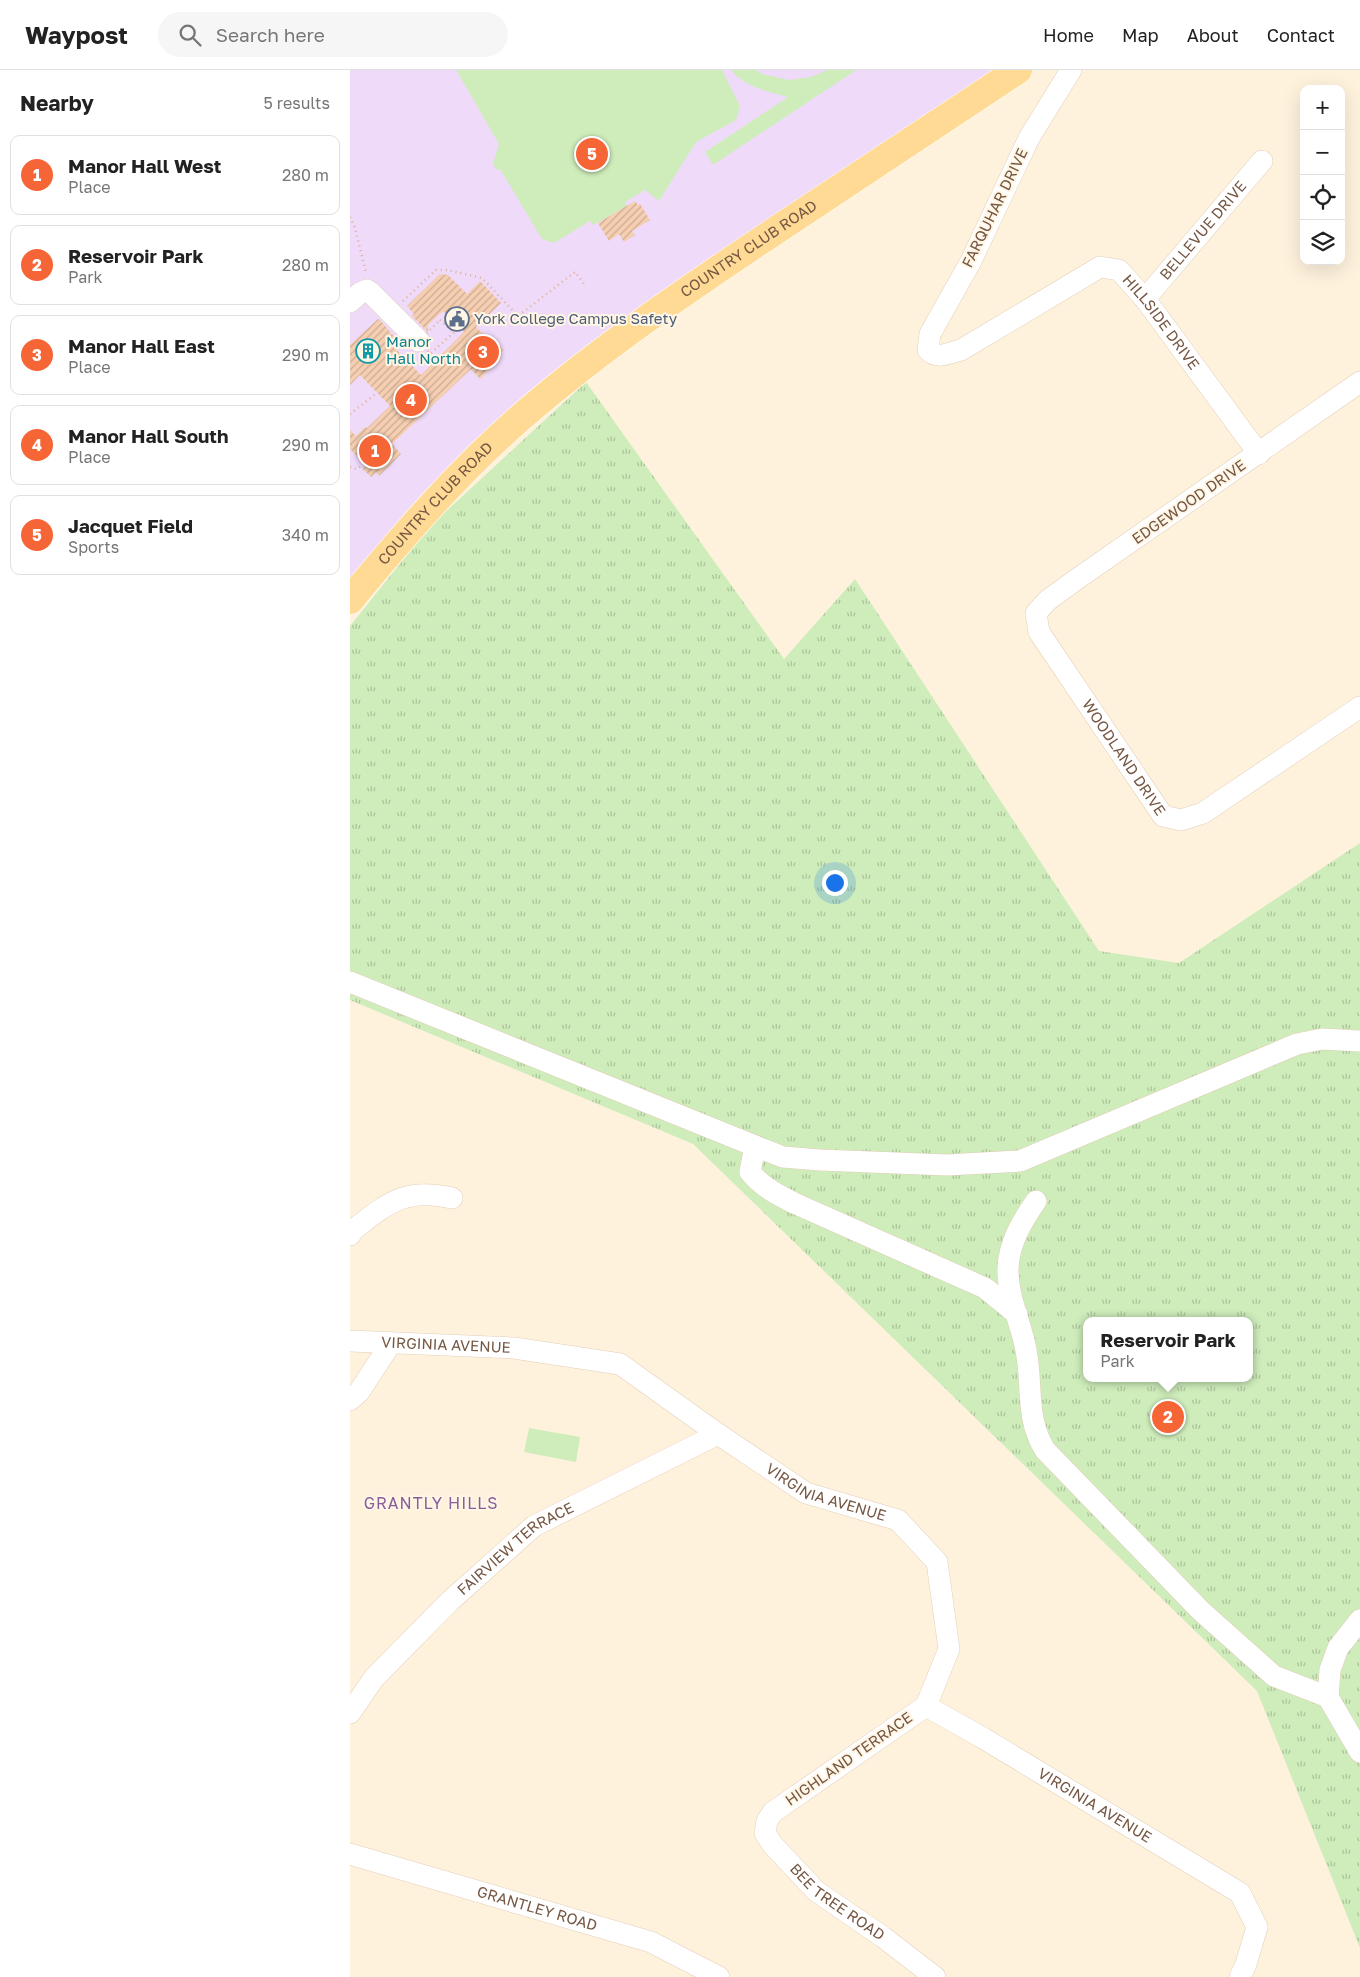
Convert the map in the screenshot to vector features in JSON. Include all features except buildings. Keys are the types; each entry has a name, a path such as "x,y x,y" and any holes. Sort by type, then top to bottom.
{"main road":[{"name":"COUNTRY CLUB ROAD","path":"350,600 397,542 454,480 519,419 581,366 629,330 718,269 1018,70"}],"street":[{"name":"FARQUHAR DRIVE","path":"928,350 930,334 971,261 1029,138 1071,70"},
{"name":"BELLEVUE DRIVE","path":"1145,299 1262,161"},
{"name":"HILLSIDE DRIVE","path":"928,350 933,355 940,356 961,350 1100,267 1119,270 1145,299 1259,454"},
{"path":"350,302 360,293 367,290 419,341"},
{"name":"EDGEWOOD DRIVE","path":"1039,632 1036,613 1048,600 1360,382"},
{"name":"WOODLAND DRIVE","path":"1039,632 1163,816 1181,820 1203,813 1360,707"},
{"path":"350,982 755,1146 783,1156 820,1160 947,1165 1020,1161 1297,1044 1322,1039 1360,1041"},
{"path":"755,1146 750,1172 757,1182 771,1191 985,1288 1017,1314"},
{"path":"351,1231 382,1208 400,1198 417,1194 435,1194 452,1198"},
{"path":"1036,1201 1021,1223 1013,1244 1008,1268 1011,1294 1026,1352 1032,1417 1036,1436 1045,1450 1202,1611 1274,1676 1328,1697"},
{"name":"VIRGINIA AVENUE","path":"350,1341 514,1348 620,1364 718,1434 806,1493 898,1520 937,1562 949,1649 926,1706 983,1738 1240,1892 1256,1927 1243,1971"},
{"path":"350,1400 359,1392 392,1343"},
{"name":"FAIRVIEW TERRACE","path":"350,1713 374,1678 450,1601 534,1526 718,1434"},
{"path":"1360,1620 1338,1648 1330,1670 1328,1697 1360,1752"},
{"name":"HIGHLAND TERRACE","path":"773,1812 926,1706"},
{"name":"BEE TREE ROAD","path":"773,1812 767,1821 765,1833 772,1844 816,1891 883,1936 935,1977"},
{"name":"GRANTLEY ROAD","path":"350,1854 651,1942 719,1977"}],"path":[{"path":"350,217 355,228 367,278"},
{"path":"397,307 436,270 447,270 482,278 518,316 575,272 584,284"},
{"path":"440,320 454,332 462,325 430,354 419,341 440,320"},
{"path":"350,414 377,393"},
{"path":"350,467 357,469 364,463"}],"shaded area":[{"path":"350,70 993,70 631,313 561,365 468,446 410,507 350,578"}],"green space":[{"path":"456,70 722,70 740,106 736,120 696,142 659,201 645,190 625,202 627,206 593,225 590,221 554,243 542,239 500,169 497,170 493,164 499,144"},
{"path":"731,70 756,70 762,74 789,80 811,77 827,70 856,70 713,165 705,152 788,97 750,85"},
{"path":"586,382 784,659 855,579 1099,951 1179,963 1360,843 1360,1948 1257,1691 693,1144 350,1000 350,626 430,526"},
{"path":"529,1428 580,1437 576,1462 524,1452"}],"place":[{"name":"Jacquet Field","path":"592,154"},
{"name":"York College Campus Safety","path":"457,319"},
{"name":"Manor Hall North","path":"368,351"},
{"name":"Manor Hall East","path":"483,352"},
{"name":"Manor Hall South","path":"411,400"},
{"name":"Manor Hall West","path":"375,451"},
{"name":"Reservoir Park","path":"1168,1417"}],"district":[{"name":"GRANTLY HILLS","path":"431,1503"}]}
